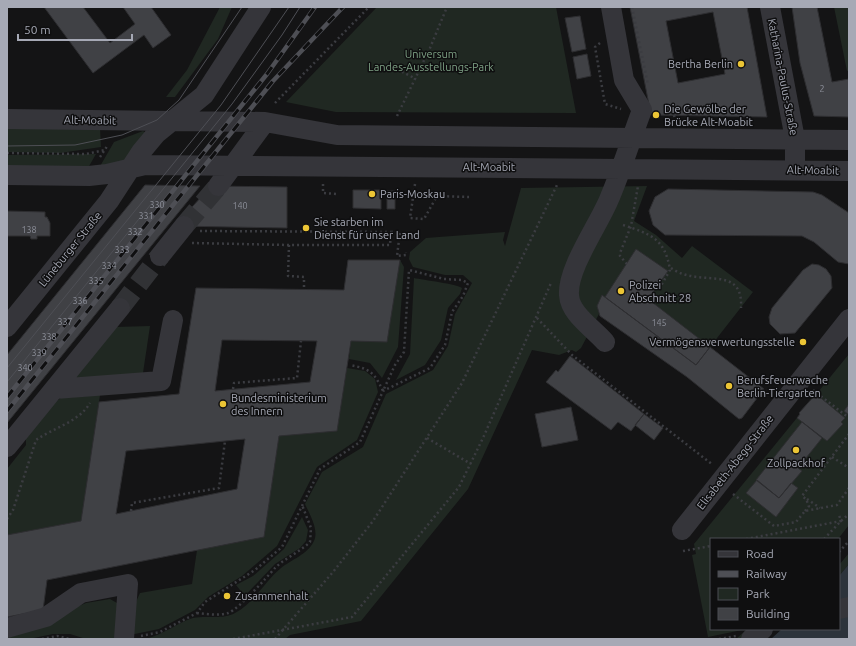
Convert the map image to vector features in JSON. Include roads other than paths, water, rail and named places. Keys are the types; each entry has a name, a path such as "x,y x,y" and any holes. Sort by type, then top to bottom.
{"street":[{"path":"130,169 156,134 204,95 261,7"},
{"path":"605,342 592,327 575,314 569,296 570,279 610,198 642,110 624,80 611,7"},
{"name":"Katharina-Paulus-Straße","path":"770,7 795,139 795,170"},
{"name":"Alt-Moabit","path":"7,119 265,122 337,135 849,140"},
{"path":"218,186 265,122"},
{"name":"Alt-Moabit","path":"7,175 89,176 107,174 145,165 486,166 634,176 795,170 849,171"},
{"name":"Lüneburger Straße","path":"7,327 109,201 130,169"},
{"path":"160,256 188,229"},
{"path":"7,447 120,308"},
{"name":"Elisabeth-Abegg-Straße","path":"682,530 849,319"},
{"path":"55,388 161,381 173,320"},
{"path":"7,628 46,618 81,593 128,584 129,638"},
{"path":"751,639 762,630"}],"tunnel":[{"path":"184,226 218,186"},
{"path":"120,308 160,256"}],"tram line":[{"path":"7,146 75,145 122,135 157,120 179,100 242,7"},
{"path":"7,368 221,105 289,7"},
{"path":"7,382 232,104 282,35 300,7"}],"railway":[{"path":"7,397 267,74 315,7"},
{"path":"7,411 273,81 343,7"}],"place":[{"name":"Bertha Berlin","path":"741,64"},
{"name":"Die Gewölbe der Brücke Alt-Moabit","path":"656,115"},
{"name":"Paris-Moskau","path":"372,194"},
{"name":"Sie starben im Dienst für unser Land","path":"306,228"},
{"name":"Polizei Abschnitt 28","path":"621,291"},
{"name":"Vermögensverwertungsstelle","path":"803,342"},
{"name":"Berufsfeuerwache Berlin-Tiergarten","path":"729,386"},
{"name":"Bundesministerium des Innern","path":"223,404"},
{"name":"Zollpackhof","path":"796,450"},
{"name":"Zusammenhalt","path":"227,596"}],"park label":[{"name":"Universum Landes-Ausstellungs-Park","path":"431,60"}]}
